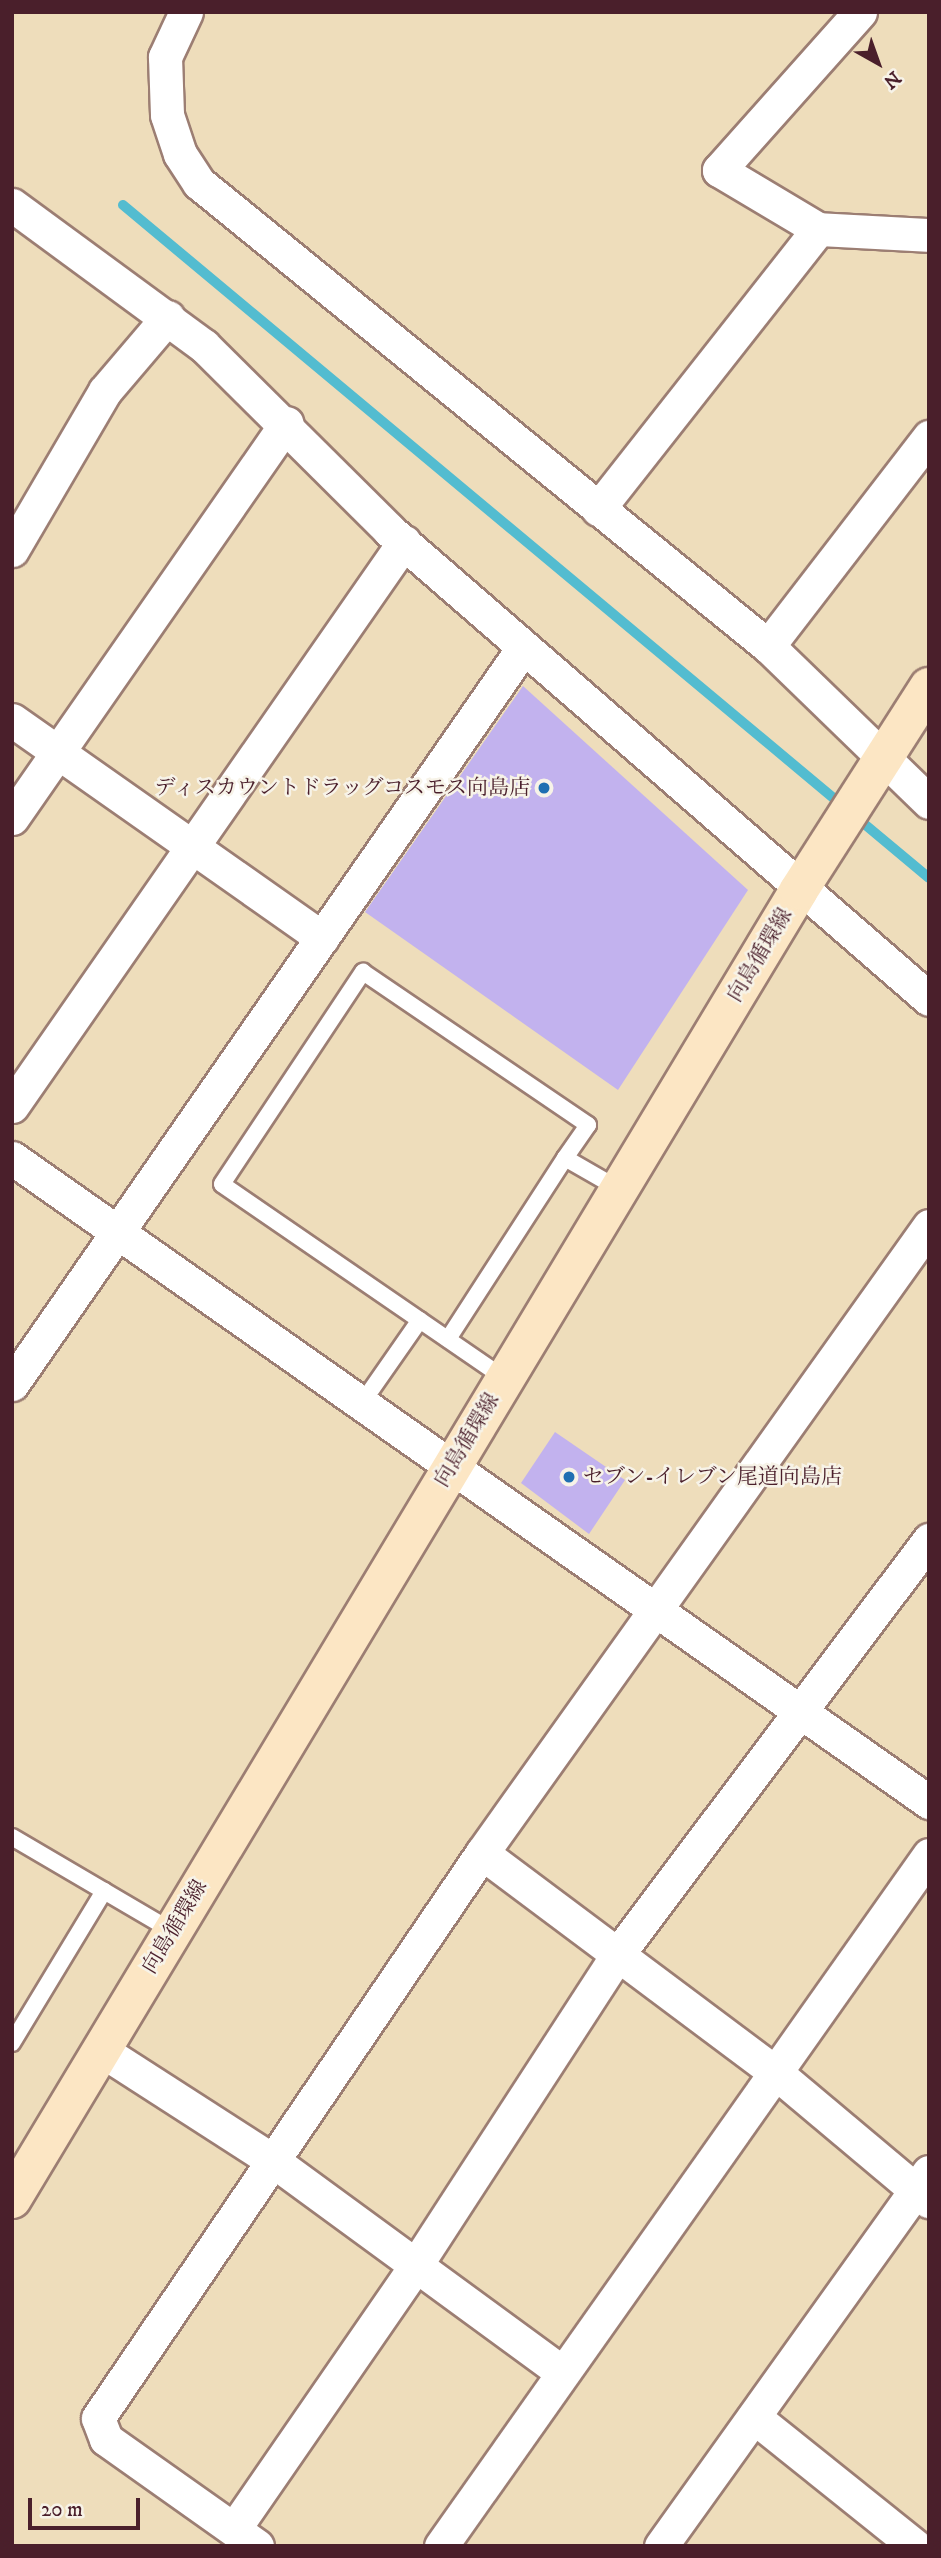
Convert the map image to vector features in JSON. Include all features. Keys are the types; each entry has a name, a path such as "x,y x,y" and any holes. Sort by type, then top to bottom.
{"main road":[{"name":"向島循環線","path":"12,2199 806,880 929,687"}],"street":[{"path":"186,12 165,57 167,115 180,154 199,183 768,646 881,765 929,802"},
{"path":"860,12 719,170 818,229 929,235"},
{"path":"12,205 167,317 288,423 404,542 523,648 806,880 929,999"},
{"path":"598,509 818,229"},
{"path":"12,551 104,391 167,317"},
{"path":"12,818 288,423"},
{"path":"768,646 929,437"},
{"path":"12,1106 404,542"},
{"path":"12,1384 523,648"},
{"path":"12,720 322,938"},
{"path":"12,1158 929,1802"},
{"path":"929,1226 658,1612 482,1853 272,2160 98,2418 106,2439 246,2538 416,2265 618,1954 804,1714 929,1540"},
{"path":"482,1853 775,2072 924,2188 661,2546"},
{"path":"454,2541 562,2372 929,1855"},
{"path":"101,2050 272,2160 562,2372"},
{"path":"754,2417 915,2546"}],"lane":[{"path":"449,1339 588,1125 363,972 222,1184 504,1378"},
{"path":"565,1158 619,1189"},
{"path":"362,1403 420,1320"},
{"path":"12,1838 172,1931"},
{"path":"12,2043 104,1891"}],"building":[{"name":"ディスカウントドラッグコスモス向島店","path":"523,686 748,890 618,1090 365,912"},
{"path":"555,1432 625,1480 589,1534 521,1483"}],"waterway":[{"path":"123,205 843,806"},
{"path":"856,817 929,878"}],"place":[{"name":"ディスカウントドラッグコスモス向島店","path":"544,788"},
{"name":"セブン-イレブン尾道向島店","path":"569,1477"}]}
